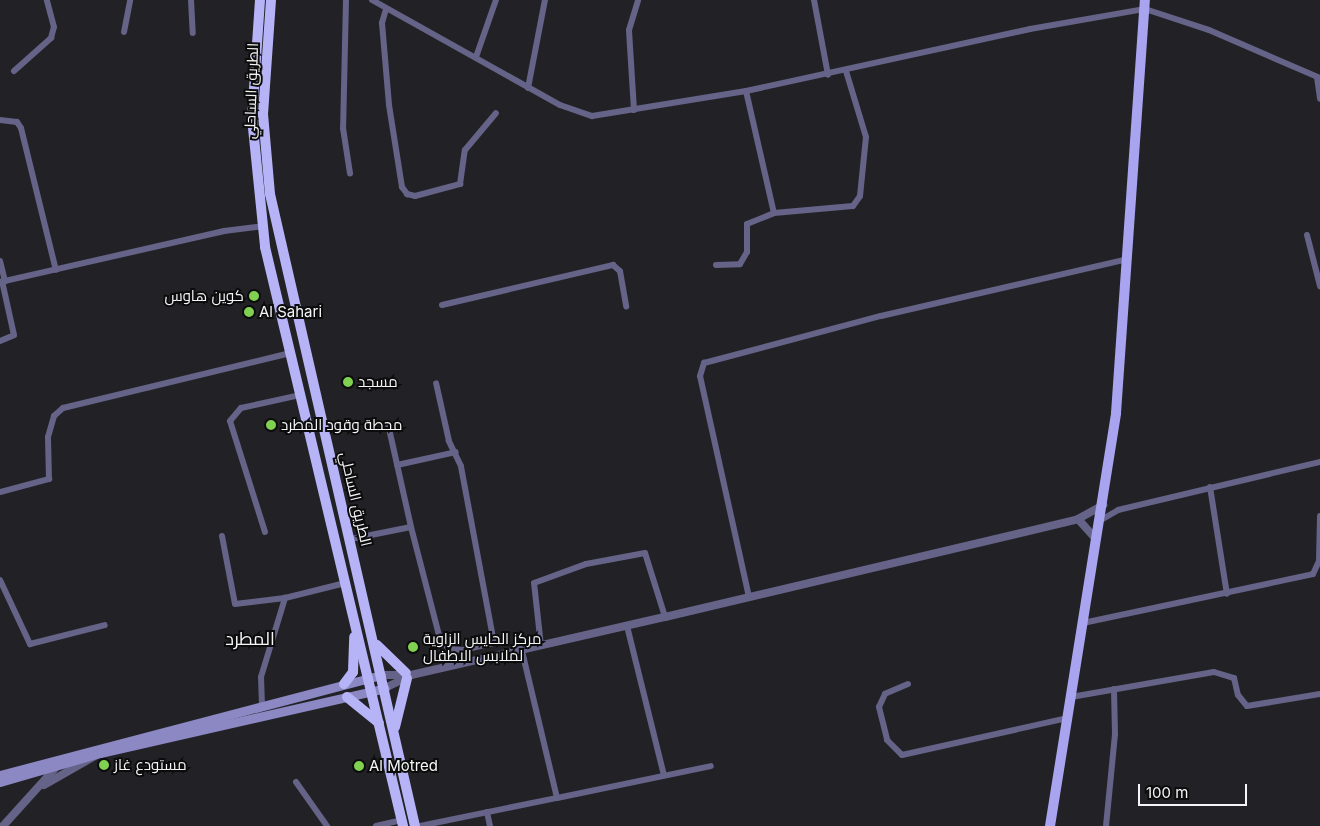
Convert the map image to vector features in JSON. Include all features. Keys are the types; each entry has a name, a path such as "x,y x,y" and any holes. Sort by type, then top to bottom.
{"highway":[{"name":"الطريق الساحلي","path":"260,0 252,118 262,226 290,353 402,823"},
{"name":"الطريق الساحلي","path":"272,0 263,114 270,194 375,642 415,826"},
{"path":"344,684 353,672 357,629"},
{"path":"375,642 408,675 395,730"},
{"path":"346,697 379,723"}],"main road":[{"path":"1050,826 1104,504 1128,259 1145,4"},
{"path":"0,782 60,761 262,705 381,675"},
{"path":"0,775 385,688"}],"street":[{"path":"14,71 52,38 54,27 47,0"},
{"path":"124,32 130,0"},
{"path":"191,0 192,33"},
{"path":"346,0 343,128 350,173"},
{"path":"372,0 579,115 634,110 828,75 1145,4 1210,30 1318,78 1320,99"},
{"path":"476,58 496,0"},
{"path":"528,88 545,0"},
{"path":"634,110 628,30 638,0"},
{"path":"814,0 828,75"},
{"path":"386,9 382,23 389,105 402,187 407,194 415,196 460,184 465,150 496,113"},
{"path":"716,265 740,264 747,252 747,224 774,213 858,203 866,137 846,71"},
{"path":"746,91 774,213"},
{"path":"0,120 17,122 21,128 56,270"},
{"path":"2,281 224,231 262,226"},
{"path":"1307,235 1320,286"},
{"path":"749,598 700,376 704,363 881,316 1128,259"},
{"path":"0,260 2,281 14,335 0,341"},
{"path":"442,305 613,265 619,268 626,306"},
{"path":"0,492 49,479 48,436 54,416 64,408 290,353"},
{"path":"388,424 411,527 440,640 449,649 491,646 496,636 456,452 449,441 436,383"},
{"path":"265,532 230,421 241,408 300,395"},
{"path":"398,465 456,452"},
{"path":"1101,520 1118,510 1320,462"},
{"path":"1210,487 1227,594"},
{"path":"381,675 408,675 749,598 1078,519 1104,504"},
{"path":"1083,623 1227,594 1313,574 1319,561 1320,516"},
{"path":"1078,519 1088,526 1097,543"},
{"path":"351,540 411,527"},
{"path":"222,536 235,604 285,598 345,583"},
{"path":"541,646 534,583 586,564 645,553 666,617"},
{"path":"0,580 30,644 104,625"},
{"path":"262,705 260,677 285,598"},
{"path":"628,626 664,775"},
{"path":"522,650 557,798"},
{"path":"1071,697 1214,672 1234,678 1238,696 1247,706 1320,694"},
{"path":"385,688 408,675"},
{"path":"908,684 885,694 879,707 887,740 902,755 1068,718"},
{"path":"1106,826 1115,734 1114,689"},
{"path":"42,786 100,753"},
{"path":"3,826 42,786 60,761"},
{"path":"420,826 711,766"},
{"path":"296,782 327,826"},
{"path":"487,812 490,826"},
{"path":"376,826 402,823"}],"place":[{"name":"كوين هاوس","path":"254,296"},
{"name":"Al Sahari","path":"249,312"},
{"name":"مسجد","path":"348,382"},
{"name":"محطة وقود المطرد","path":"271,425"},
{"name":"مركز الحايس الزاوية لملابس الاطفال","path":"413,647"},
{"name":"مستودع غاز","path":"104,765"},
{"name":"Al Motred","path":"359,766"}],"district":[{"name":"المطرد","path":"250,639"}]}
